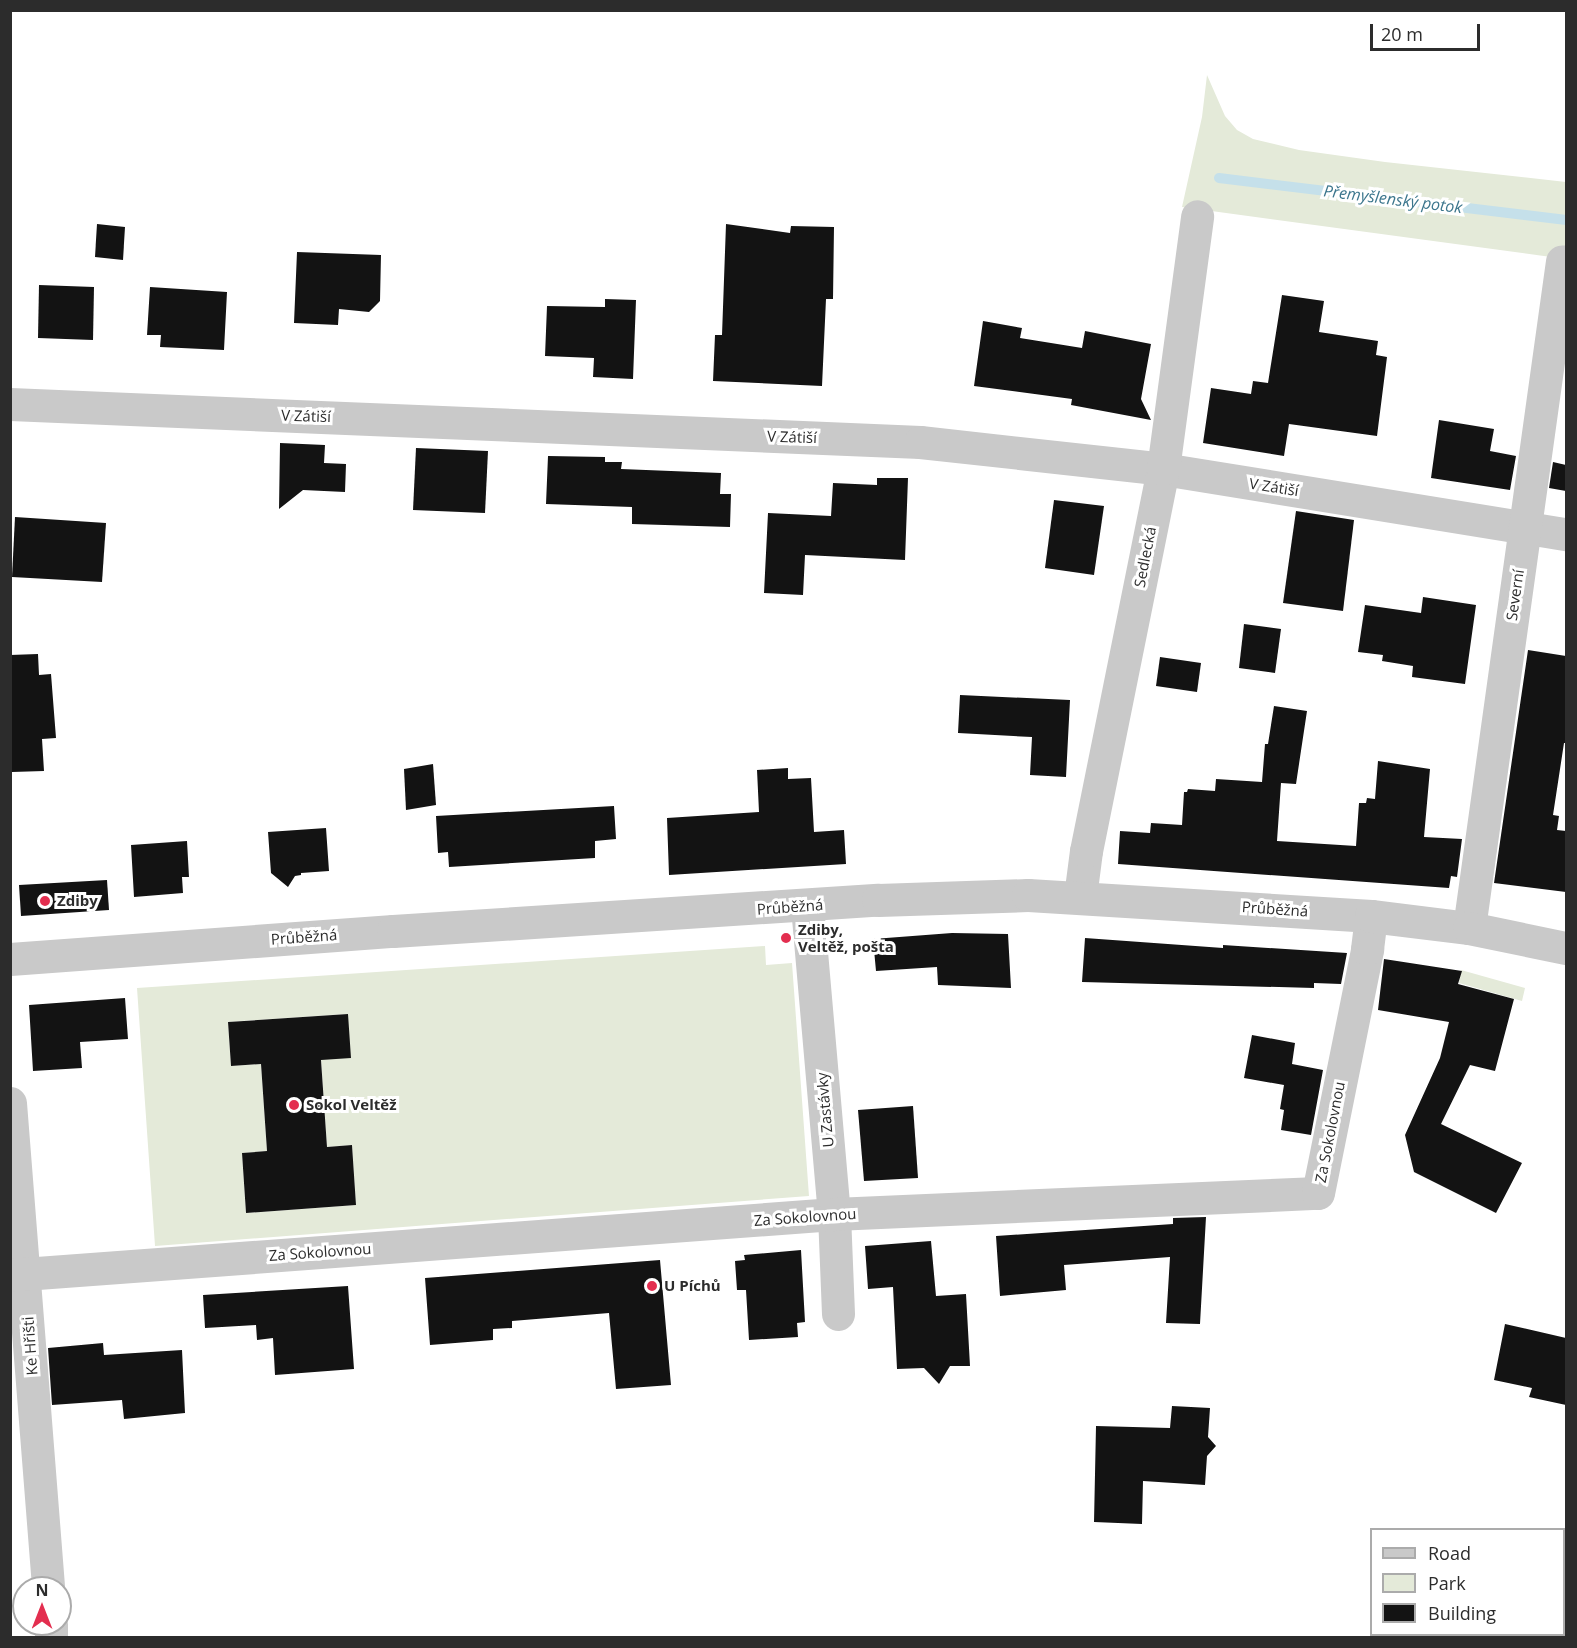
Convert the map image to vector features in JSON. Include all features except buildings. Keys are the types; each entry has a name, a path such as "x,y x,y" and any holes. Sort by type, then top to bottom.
{"street":[{"name":"Sedlecká","path":"1080,897 1086,851 1163,469 1197,216"},
{"name":"Severní","path":"1469,928 1562,261"},
{"name":"V Zátiší","path":"10,404 920,442 1163,469 1566,534"},
{"name":"Průběžná","path":"10,959 381,932 962,896 1080,897 1371,915 1469,928 1566,948"},
{"name":"U Zastávky","path":"807,906 834,1214 838,1314"},
{"name":"Za Sokolovnou","path":"18,1275 834,1214 1318,1193 1367,949 1371,915"},
{"name":"Ke Hřišti","path":"10,1103 18,1275 47,1576"}],"green space":[{"path":"1207,75 1225,116 1237,130 1253,139 1299,150 1385,162 1566,182 1566,259 1182,207 1202,117"},
{"path":"765,946 766,965 792,963 809,1196 155,1246 137,988","holes":["347,1014 321,1060 327,1147 352,1145 356,1205 246,1213 242,1153 267,1151 261,1064 231,1066 228,1022"]},
{"path":"1461,970 1525,988 1522,1001 1459,983"}],"waterway":[{"name":"Přemyšlenský potok","path":"1219,178 1566,220"}],"place":[{"name":"Zdiby","path":"45,901"},
{"name":"Zdiby, Veltěž, pošta","path":"786,938"},
{"name":"Sokol Veltěž","path":"294,1105"},
{"name":"U Píchů","path":"652,1286"}]}
